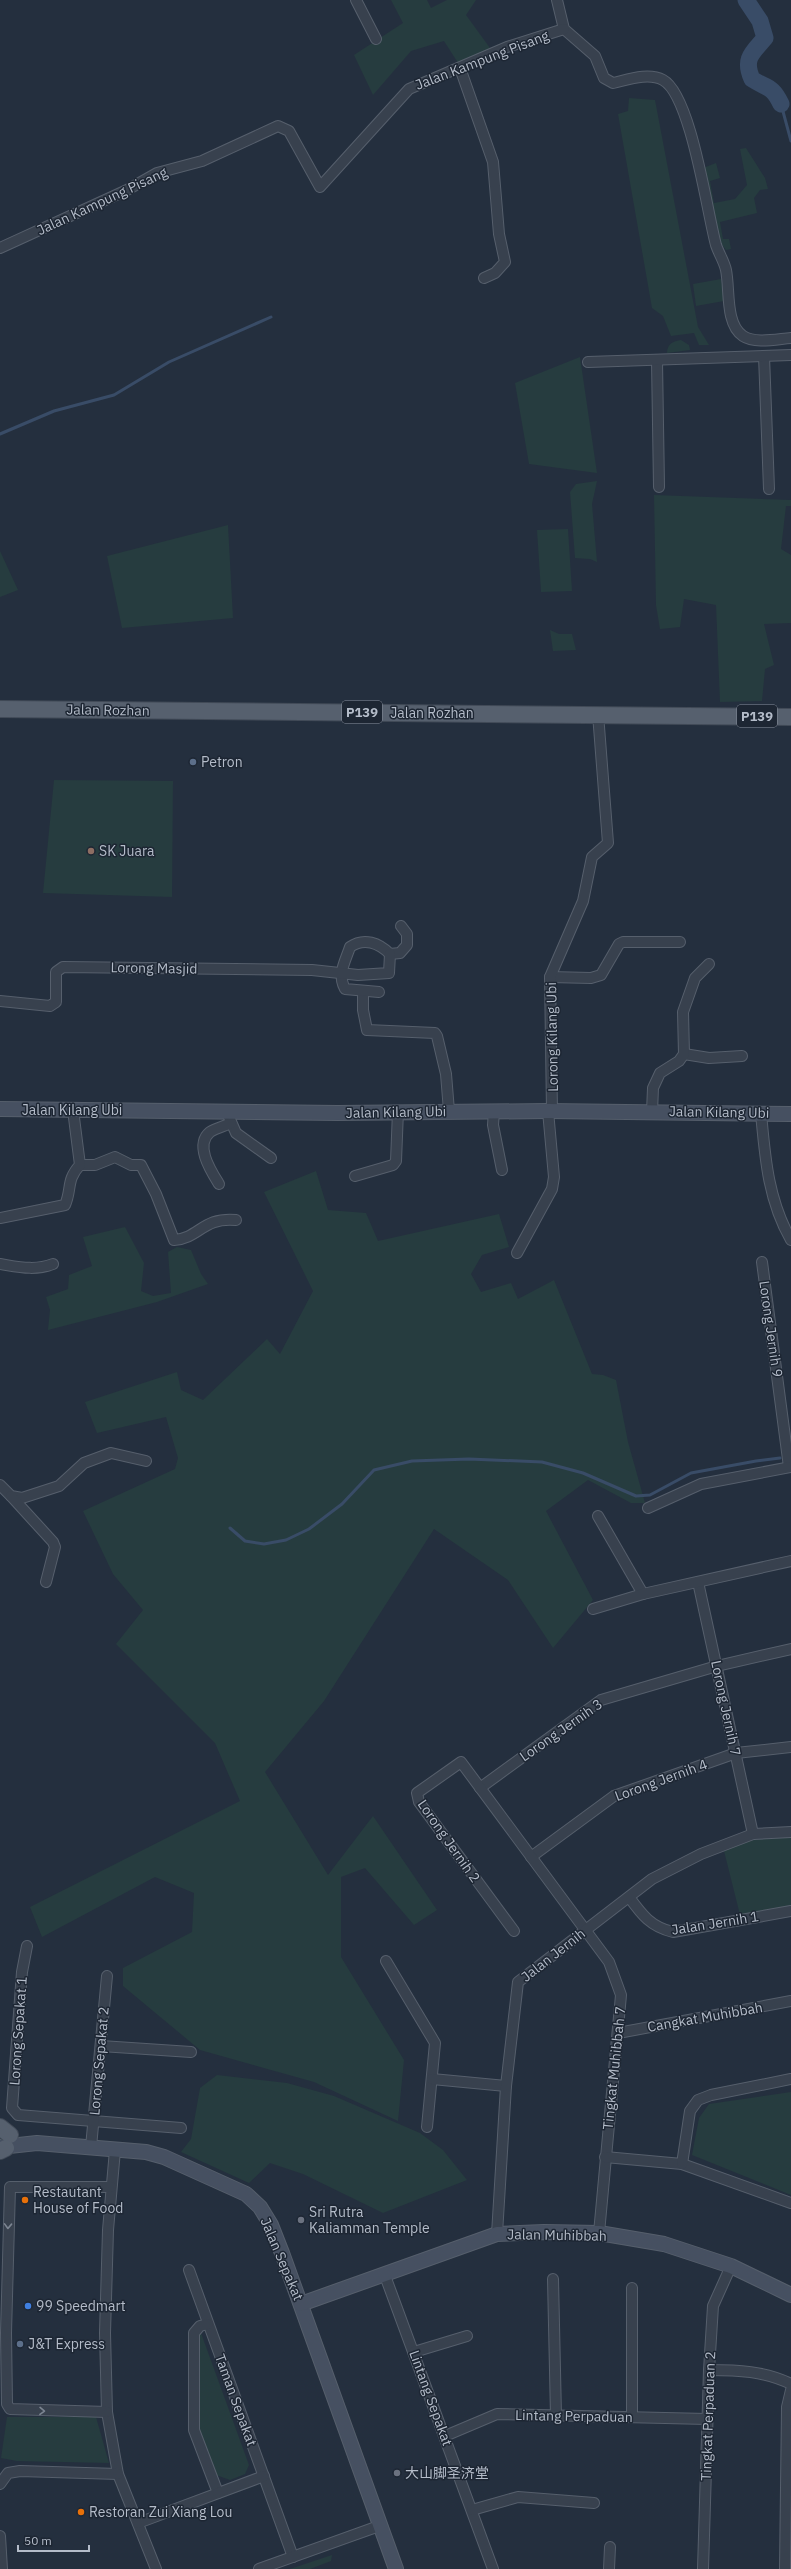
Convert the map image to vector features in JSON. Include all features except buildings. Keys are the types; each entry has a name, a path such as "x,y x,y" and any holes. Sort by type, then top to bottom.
{"main road":[{"name":"Jalan Rozhan","path":"0,709 791,717"}],"street":[{"path":"356,0 376,39"},
{"name":"Jalan Kampung Pisang","path":"557,0 564,29 595,56 604,78 613,83 630,78 662,79 669,85 685,114 716,246 726,270 733,322 742,336 752,339 791,338"},
{"name":"Jalan Kampung Pisang","path":"0,248 127,190 157,173 202,161 278,126 288,131 320,187 396,105 403,94 416,85 460,68 507,47 564,29"},
{"path":"460,68 493,162 499,234 505,262 495,273 484,278"},
{"path":"588,362 657,361 791,355"},
{"path":"764,356 769,489"},
{"path":"657,361 659,487"},
{"name":"Lorong Kilang Ubi","path":"517,1253 552,1189 554,1177 550,1111 550,977 583,901 592,857 608,843 598,714"},
{"path":"390,954 400,953 406,949 407,934 401,926"},
{"path":"550,977 590,978 601,976 619,944 623,942 680,942"},
{"path":"341,972 358,975 389,973 390,954 381,945 375,943 354,944 350,947 341,972 340,980 345,989 379,992"},
{"path":"652,1112 653,1088 660,1072 679,1061 684,1054 683,1012 695,978 710,964"},
{"name":"Lorong Masjid","path":"0,1001 50,1006 53,1005 56,1002 56,972 63,967 312,970 341,972"},
{"path":"363,991 363,1010 367,1030 435,1033 446,1074 449,1111"},
{"path":"684,1054 709,1058 742,1056"},
{"name":"Jalan Kilang Ubi","path":"0,1109 73,1110 230,1117 398,1111 791,1114"},
{"path":"73,1110 80,1165"},
{"path":"355,1176 393,1165 396,1161 398,1111"},
{"path":"494,1111 493,1125 502,1170"},
{"path":"761,1113 766,1169 780,1220 791,1240"},
{"path":"219,1184 204,1151 205,1138 230,1117 236,1133 271,1158"},
{"path":"0,1218 65,1205 72,1174 80,1165 95,1165 116,1157 131,1165 141,1165 156,1194 174,1240 184,1239 209,1222 222,1218 236,1220"},
{"name":"Lorong Jernih 9","path":"762,1262 790,1467"},
{"path":"0,1264 30,1269 42,1269 53,1264"},
{"path":"11,1496 22,1498 59,1486 84,1462 111,1453 146,1461"},
{"path":"648,1508 701,1484 790,1467"},
{"path":"0,1485 53,1542 55,1547 46,1582"},
{"path":"598,1516 644,1594"},
{"path":"593,1609 644,1594 791,1561"},
{"name":"Lorong Jernih 7","path":"698,1582 754,1834"},
{"name":"Lorong Jernih 3","path":"480,1788 601,1700 717,1666 791,1649"},
{"name":"Lorong Jernih 4","path":"531,1857 614,1796 736,1753 791,1748"},
{"name":"Tingkat Muhibbah 7","path":"461,1762 609,1962 619,1991 618,2033 605,2157 599,2233"},
{"name":"Lorong Jernih 2","path":"461,1762 417,1793 419,1802 514,1931"},
{"name":"Jalan Jernih","path":"497,2234 506,2086 518,1982 652,1879 701,1854 754,1834 791,1832"},
{"name":"Jalan Jernih 1","path":"629,1897 648,1922 660,1929 673,1932 791,1911"},
{"name":"Lorong Sepakat 1","path":"27,1946 22,1972 12,2108 18,2115 94,2121"},
{"path":"386,1961 435,2043 428,2127"},
{"name":"Lorong Sepakat 2","path":"91,2147 107,1976"},
{"name":"Cangkat Muhibbah","path":"618,2033 791,2001"},
{"path":"101,2046 191,2052"},
{"path":"432,2079 506,2086"},
{"path":"682,2164 690,2111 698,2100 711,2095 791,2079"},
{"path":"94,2121 181,2128"},
{"name":"Jalan Sepakat","path":"3,2141 146,2152 164,2157 246,2194 260,2207 271,2225 301,2304 379,2526 396,2569"},
{"path":"115,2150 111,2187 105,2333 107,2412 118,2474 156,2569"},
{"path":"605,2157 682,2164 791,2203"},
{"path":"107,2412 13,2411 7,2404 6,2326 10,2187 111,2187"},
{"name":"Jalan Muhibbah","path":"301,2304 384,2273 497,2234 544,2232 599,2233 664,2244 731,2266 791,2295"},
{"name":"Tingkat Perpaduan 2","path":"703,2569 707,2419 713,2306 731,2266"},
{"name":"Taman Sepakat","path":"189,2270 293,2557"},
{"name":"Lintang Sepakat","path":"384,2273 494,2569"},
{"path":"553,2279 556,2416"},
{"path":"632,2288 632,2417"},
{"name":"Taman Sepakat","path":"208,2324 200,2326 194,2333 194,2430 218,2493"},
{"path":"414,2352 467,2336"},
{"path":"709,2370 746,2370 791,2384"},
{"path":"785,2569 787,2407 791,2390"},
{"name":"Lintang Perpaduan","path":"445,2436 497,2414 707,2419"},
{"path":"0,2484 8,2473 20,2471 118,2474"},
{"path":"138,2522 264,2476"},
{"path":"472,2510 518,2497 594,2503"},
{"path":"259,2569 379,2526"},
{"path":"0,2536 2,2569"},
{"path":"609,2569 610,2547"}],"green space":[{"path":"391,0 427,0 431,8 447,0 476,0 466,15 490,48 460,66 444,41 411,51 373,95 354,55 403,23"},
{"path":"629,98 655,100 698,327 709,345 699,345 694,333 671,336 663,316 652,308 618,114 628,111"},
{"path":"746,148 765,178 768,189 760,190 754,198 757,213 720,222 723,239 729,239 731,249 726,250 719,241 703,168 716,163 720,178 710,181 714,203 735,199 747,185 740,149"},
{"path":"721,279 724,301 696,306 693,284"},
{"path":"681,340 689,345 690,350 667,353 668,347 671,344 675,341"},
{"path":"580,357 597,473 529,464 515,383"},
{"path":"597,481 592,504 597,562 590,559 575,558 570,492 576,484"},
{"path":"654,495 791,500 791,506 786,506 781,549 791,555 791,623 764,624 774,665 765,669 762,701 720,702 716,605 684,599 680,627 660,629 656,605"},
{"path":"228,525 233,618 122,628 107,556"},
{"path":"568,529 572,591 541,592 537,530"},
{"path":"0,551 18,590 0,597"},
{"path":"550,630 559,634 572,634 576,650 553,651"},
{"name":"SK Juara","path":"54,780 173,781 172,897 43,893"},
{"path":"316,1171 328,1210 366,1213 378,1241 499,1214 509,1247 482,1255 471,1274 481,1292 511,1283 518,1299 554,1280 592,1374 603,1375 616,1380 628,1442 645,1503 631,1503 588,1480 546,1511 593,1600 553,1648 508,1580 434,1529 324,1701 265,1772 328,1875 373,1816 437,1910 414,1925 365,1868 341,1877 341,1957 404,2060 398,2121 314,2082 200,2050 123,1986 123,1968 192,1932 194,1893 155,1877 42,1937 30,1907 240,1801 215,1743 116,1644 143,1610 113,1574 83,1511 175,1469 178,1458 166,1417 97,1433 85,1402 177,1372 181,1390 203,1400 267,1339 280,1354 313,1291 264,1192"},
{"path":"125,1227 144,1263 141,1291 153,1296 171,1293 168,1252 177,1247 191,1250 201,1274 208,1284 157,1302 48,1330 50,1310 46,1297 68,1289 69,1275 92,1266 83,1237"},
{"path":"791,1836 791,1906 740,1915 724,1851 752,1839"},
{"path":"217,2075 287,2083 334,2096 420,2133 443,2150 467,2180 383,2213 303,2174 270,2163 249,2183 181,2152 191,2139 200,2088"},
{"path":"791,2092 791,2195 692,2155 699,2118 709,2104"},
{"path":"201,2333 249,2465 245,2474 230,2480 216,2475 199,2429 197,2336"},
{"path":"7,2417 96,2417 109,2463 17,2461 1,2458"},
{"path":"332,2555 331,2561 310,2569 290,2569"}],"waterway":[{"path":"746,0 760,21 765,38 750,57 748,66 749,72 752,79 772,90 781,104"},
{"path":"781,104 791,141"},
{"path":"0,434 54,411 114,395 169,362 271,317"},
{"path":"230,1528 245,1541 264,1544 286,1540 309,1529 342,1504 374,1470 412,1461 469,1459 542,1462 583,1473 636,1496 650,1495 691,1473 780,1458"}],"place":[{"name":"Petron","path":"193,762"},
{"name":"SK Juara","path":"91,851"},
{"name":"Restautant House of Food","path":"25,2200"},
{"name":"Sri Rutra Kaliamman Temple","path":"301,2220"},
{"name":"99 Speedmart","path":"28,2306"},
{"name":"J&T Express","path":"20,2344"},
{"name":"大山脚圣济堂","path":"397,2473"},
{"name":"Restoran Zui Xiang Lou","path":"81,2512"}]}
